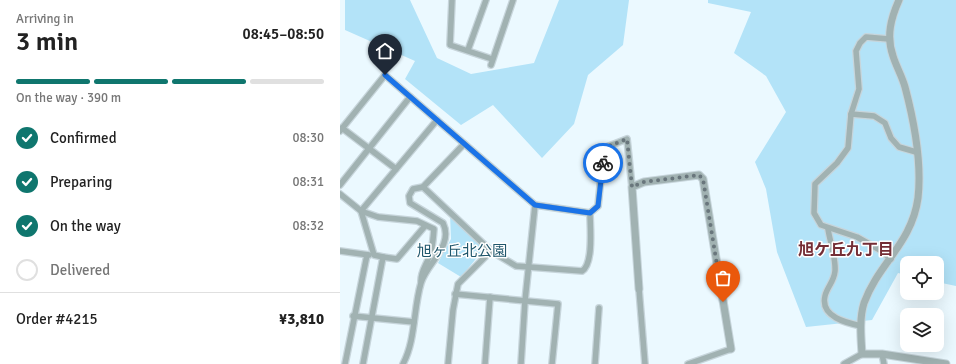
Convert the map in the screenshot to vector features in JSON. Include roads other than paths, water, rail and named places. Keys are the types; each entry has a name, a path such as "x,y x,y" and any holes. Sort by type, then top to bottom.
{"street":[{"path":"452,0 450,45 468,50 492,62 513,0"},
{"path":"468,50 486,0"},
{"path":"862,354 861,326 864,304 905,238 913,221 918,198 915,135 905,85 892,55 889,39 891,18 899,0"},
{"path":"889,39 866,37 860,43 856,51 859,89 851,114 848,148 837,163 816,184 814,214 822,225 828,229 857,237 880,250 891,259"},
{"path":"396,169 341,129 385,75 535,205 590,213"},
{"path":"340,185 410,96"},
{"path":"851,114 874,116 885,123 891,138 899,147 916,152"},
{"path":"361,211 437,120"},
{"path":"423,187 492,251 510,264 529,268 582,271 586,269 590,256 590,213 598,206 604,148 627,139 645,364"},
{"path":"421,282 441,251 445,237 443,223 410,203 408,196 413,189 423,187 464,144"},
{"path":"632,187 644,182 699,175 703,179 731,349 688,364"},
{"path":"340,194 361,211 378,217 417,220 425,226 434,229 429,259 421,274 410,351 403,364"},
{"path":"521,364 525,301 535,205"},
{"path":"361,211 374,255"},
{"path":"340,251 397,259 425,226"},
{"path":"828,229 835,269 833,282 824,297 825,304 828,311 841,322 861,326"},
{"path":"448,364 455,294 458,284 492,251"},
{"path":"345,364 353,316 367,255"},
{"path":"363,364 383,257"},
{"path":"455,294 558,304 552,364"},
{"path":"485,364 490,297"},
{"path":"595,364 599,308"},
{"path":"353,316 414,322"},
{"path":"844,364 862,354 882,354 946,364"},
{"path":"882,354 884,364"}],"district":[{"name":"旭ケ丘九丁目","path":"846,249"}],"park label":[{"name":"旭ヶ丘北公園","path":"462,251"}]}
